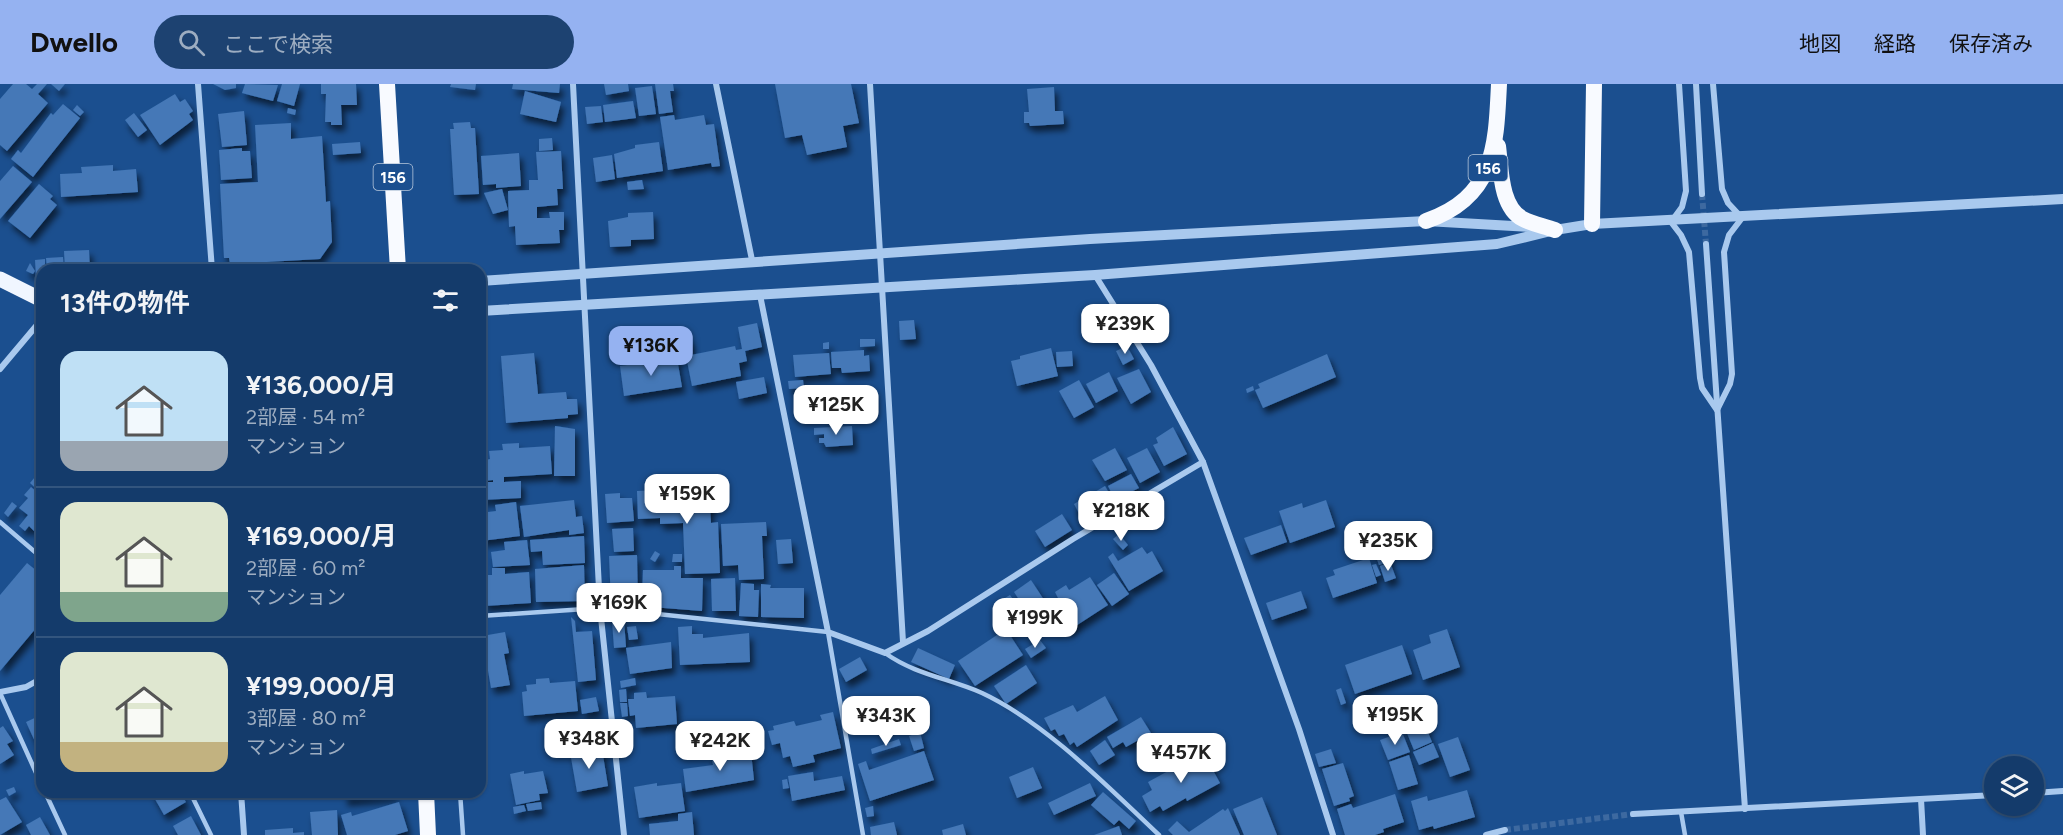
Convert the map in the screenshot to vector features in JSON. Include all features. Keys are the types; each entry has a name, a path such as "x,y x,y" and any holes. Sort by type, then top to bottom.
{"highway":[{"name":"156","path":"387,84 398,264"},
{"name":"156","path":"1426,221 1459,206 1482,180 1489,165 1497,128 1498,84"},
{"path":"1592,224 1594,84"},
{"path":"1497,128 1503,184 1510,204 1521,218 1555,230"},
{"path":"426,798 428,835"}],"main road":[{"path":"0,279 36,297"}],"street":[{"path":"198,84 212,264"},
{"path":"573,84 600,608 624,835"},
{"path":"716,84 752,260"},
{"path":"870,84 882,255 903,642"},
{"path":"1671,222 1682,207 1686,190 1679,84"},
{"path":"1696,84 1702,195"},
{"path":"1713,84 1722,189 1728,203 1742,218"},
{"path":"486,311 1095,275 1497,244 1592,224 1671,222 2063,198"},
{"path":"1717,410 1730,384 1732,374 1724,252 1730,235 1742,218"},
{"path":"486,281 582,276 752,260 882,255 1089,239 1426,221 1497,223 1555,230"},
{"path":"1671,222 1681,235 1689,252 1700,378 1702,388 1717,410"},
{"path":"1706,244 1745,809"},
{"path":"1095,275 1151,365 1203,462 1299,729 1333,835"},
{"path":"760,295 828,632 885,653 928,631 1073,539 1203,462"},
{"path":"0,369 36,327"},
{"path":"0,693 26,687 36,681"},
{"path":"2044,792 2063,791"},
{"path":"1633,814 1984,796"},
{"path":"241,798 244,835"},
{"path":"1922,799 1923,835"},
{"path":"1485,835 1505,830"}],"lane":[{"path":"0,522 36,553"},
{"path":"486,616 600,608 828,632 863,835"},
{"path":"885,653 905,667 982,693 1035,726 1096,775 1160,835"},
{"path":"0,693 36,773"},
{"path":"48,798 64,835"},
{"path":"193,798 211,835"},
{"path":"460,798 463,835"},
{"path":"1681,812 1685,835"}],"building":[{"path":"13,84 26,84 32,89 37,84 47,84 38,94 48,103 7,151 0,145 0,99"},
{"path":"51,84 65,84 59,91"},
{"path":"213,84 236,84 236,88 225,90"},
{"path":"245,84 278,85 273,101 242,93"},
{"path":"282,84 300,84 294,106 277,101"},
{"path":"321,84 356,84 357,105 341,105 342,125 331,125 331,122 325,122 326,94 321,94"},
{"path":"451,84 476,84 475,90 450,87"},
{"path":"513,84 560,84 559,93 512,89"},
{"path":"604,84 628,84 629,91 606,95"},
{"path":"655,84 673,84 674,91 670,91 673,112 659,114"},
{"path":"775,84 851,84 859,123 843,126 847,147 807,155 802,135 785,138"},
{"path":"652,86 656,114 639,116 635,88"},
{"path":"1054,87 1055,111 1063,111 1064,124 1030,126 1029,123 1024,123 1024,112 1029,112 1027,89"},
{"path":"525,91 561,102 556,122 520,114"},
{"path":"175,94 180,102 185,99 193,111 189,114 193,120 160,145 140,115"},
{"path":"633,101 636,118 605,122 603,105"},
{"path":"63,104 80,118 33,177 11,159 18,150 21,153 51,113 53,115"},
{"path":"77,105 84,112 80,116 73,110"},
{"path":"601,106 603,122 587,124 585,107"},
{"path":"288,108 296,110 295,115 287,113"},
{"path":"244,111 247,145 222,147 218,114"},
{"path":"134,113 147,130 138,137 125,120"},
{"path":"674,115 675,120 704,115 706,125 714,124 720,166 712,167 711,163 668,170 660,117"},
{"path":"470,122 471,128 475,128 479,194 454,195 450,129 454,129 453,123"},
{"path":"291,123 291,139 322,136 326,202 330,201 332,242 320,259 230,264 229,258 224,258 220,184 258,182 255,125"},
{"path":"552,138 553,150 539,151 539,139"},
{"path":"360,142 361,153 333,155 332,144"},
{"path":"659,142 663,171 617,178 614,154 635,148 635,145"},
{"path":"242,148 242,151 250,151 252,178 221,180 219,150"},
{"path":"561,151 563,189 557,189 558,205 537,207 537,218 550,218 549,212 564,212 564,230 559,230 560,243 516,245 515,226 509,227 508,191 529,190 529,180 538,180 536,152"},
{"path":"519,153 521,186 496,188 496,184 483,185 481,156"},
{"path":"612,155 615,179 596,182 593,158"},
{"path":"113,165 113,171 136,169 138,192 61,197 60,174 82,173 81,167"},
{"path":"13,166 32,182 0,219 0,181"},
{"path":"642,180 644,189 628,190 627,182"},
{"path":"39,184 53,196 50,199 57,205 30,238 8,221"},
{"path":"502,189 508,210 493,214 484,193"},
{"path":"653,212 654,239 631,240 631,246 610,247 608,221 628,217 628,213"},
{"path":"89,250 90,264 65,264 64,251"},
{"path":"63,257 64,264 46,264 46,258"},
{"path":"45,259 45,264 36,264 36,277 35,260"},
{"path":"30,263 35,271 33,274 26,271"},
{"path":"914,320 916,339 900,340 899,321"},
{"path":"757,323 762,347 745,351 747,361 739,363 741,376 692,386 686,356 735,346 736,350 742,349 738,327"},
{"path":"674,328 677,351 649,355 645,333"},
{"path":"690,338 692,351 682,353 679,339"},
{"path":"860,339 875,339 875,346 860,347"},
{"path":"829,342 829,349 823,349 823,343"},
{"path":"1127,346 1134,359 1123,365 1116,351"},
{"path":"1051,348 1058,376 1017,386 1011,361 1020,359 1020,356"},
{"path":"864,350 864,356 869,355 870,371 842,373 841,368 832,368 831,352"},
{"path":"1072,351 1073,366 1057,367 1056,352"},
{"path":"534,353 538,394 566,392 567,399 577,399 578,414 568,415 568,418 506,423 501,356"},
{"path":"829,353 831,374 795,377 793,355"},
{"path":"1327,354 1336,377 1263,408 1255,390 1260,388 1258,384"},
{"path":"677,358 682,387 624,396 620,366"},
{"path":"1139,369 1151,392 1131,404 1117,378"},
{"path":"1109,372 1118,391 1096,403 1086,384"},
{"path":"764,377 767,393 739,399 736,382"},
{"path":"803,380 804,388 789,389 788,381"},
{"path":"1079,380 1094,407 1074,418 1059,391"},
{"path":"1253,386 1254,390 1247,393 1246,389"},
{"path":"811,390 822,390 823,395 830,395 831,414 800,415 800,396 811,395"},
{"path":"872,390 873,411 852,413 852,409 839,410 837,393"},
{"path":"555,426 575,429 575,476 554,476"},
{"path":"852,426 853,445 826,447 824,443 819,443 819,438 824,438 824,434 814,435 814,428"},
{"path":"1173,427 1187,454 1164,466 1153,445 1158,443 1156,438"},
{"path":"519,443 519,448 550,446 552,474 504,477 504,482 521,481 521,498 486,500 488,482 493,482 493,480 486,481 486,460 490,459 489,451 503,450 502,444"},
{"path":"1115,448 1127,470 1105,481 1092,460"},
{"path":"1147,448 1160,472 1140,483 1127,458"},
{"path":"1131,474 1139,488 1115,500 1108,486"},
{"path":"36,478 36,488 30,483"},
{"path":"709,486 711,523 718,522 720,573 685,574 683,523 660,524 660,518 638,519 637,491 674,491 674,496 693,496 693,487"},
{"path":"1105,486 1116,505 1084,523 1074,504"},
{"path":"31,487 36,491 36,528 34,531 29,526 25,531 19,526 28,515 19,508 28,498 24,495"},
{"path":"620,493 620,498 632,498 634,521 607,523 605,494"},
{"path":"574,500 576,517 582,516 584,533 569,535 569,530 524,537 520,506"},
{"path":"1326,500 1335,527 1290,543 1279,511 1302,503 1303,508"},
{"path":"12,502 17,506 8,517 4,513"},
{"path":"516,502 520,536 486,540 486,512 496,511 495,505"},
{"path":"1062,514 1072,530 1045,547 1035,531"},
{"path":"766,522 767,536 762,536 764,579 739,580 738,565 723,566 721,524"},
{"path":"1421,523 1427,541 1406,548 1400,531"},
{"path":"1281,525 1287,542 1251,555 1244,538"},
{"path":"633,528 634,551 614,552 612,529"},
{"path":"1119,534 1128,545 1123,550 1113,539"},
{"path":"584,536 585,563 543,565 542,551 531,552 530,540"},
{"path":"791,539 793,563 778,564 776,540"},
{"path":"527,540 530,565 493,567 491,552 505,550 504,542"},
{"path":"1384,545 1390,562 1379,565 1373,548"},
{"path":"1142,547 1147,554 1152,551 1163,571 1129,591 1108,557 1113,553 1118,561"},
{"path":"655,551 660,554 655,562 650,559"},
{"path":"673,554 682,554 682,562 672,562"},
{"path":"637,555 638,602 611,603 609,556"},
{"path":"1369,558 1377,583 1333,598 1326,578 1335,575 1333,570"},
{"path":"1390,562 1396,578 1385,582 1380,566"},
{"path":"27,563 36,570 36,628 0,671 0,595"},
{"path":"1376,564 1381,575 1376,577 1372,565"},
{"path":"584,565 585,601 536,602 535,569"},
{"path":"674,566 681,566 681,578 703,578 702,611 651,607 651,599 642,599 643,570 674,570"},
{"path":"492,568 505,568 505,574 529,572 531,603 486,606 486,575 492,575"},
{"path":"1114,573 1129,594 1112,606 1097,585"},
{"path":"1090,577 1108,605 1068,631 1063,624 1056,629 1045,612 1052,607 1049,604 1058,598 1055,592 1066,585 1069,590"},
{"path":"735,578 736,611 712,611 711,579"},
{"path":"1031,580 1048,606 1031,618 1014,592"},
{"path":"741,583 754,584 754,590 759,590 758,617 739,616"},
{"path":"761,584 771,585 770,588 804,588 804,618 761,617"},
{"path":"1301,591 1307,608 1272,620 1266,603"},
{"path":"1010,595 1027,620 1012,630 995,604"},
{"path":"571,617 575,621 576,632 592,631 596,680 578,682"},
{"path":"624,620 626,647 614,648 612,621"},
{"path":"636,626 638,639 629,640 627,627"},
{"path":"692,626 692,634 703,634 703,638 749,633 750,662 680,665 678,627"},
{"path":"1006,629 1023,655 975,686 958,661"},
{"path":"1447,629 1460,667 1423,680 1413,650 1431,643 1429,635"},
{"path":"505,632 509,653 504,654 510,685 491,688 486,659 486,635"},
{"path":"1040,640 1046,648 1031,658 1025,649"},
{"path":"671,642 672,668 630,674 626,648"},
{"path":"1402,645 1412,674 1355,694 1345,665"},
{"path":"918,648 955,665 949,679 911,662"},
{"path":"860,657 867,670 846,682 839,669"},
{"path":"1026,665 1037,683 1006,704 994,686"},
{"path":"549,678 550,683 575,681 578,711 524,716 522,692 527,691 526,685 536,684 536,679"},
{"path":"635,678 636,685 621,688 620,681"},
{"path":"1341,688 1346,703 1341,705 1336,690"},
{"path":"626,689 627,702 620,702 619,690"},
{"path":"646,692 647,698 675,696 677,724 636,728 635,715 630,716 628,699 634,699 634,693"},
{"path":"1105,696 1118,720 1077,747 1074,742 1070,745 1064,734 1059,736 1055,729 1051,731 1044,718 1073,705 1077,712"},
{"path":"596,697 599,711 582,714 580,700"},
{"path":"620,703 627,703 628,716 622,717"},
{"path":"833,712 841,748 813,755 815,762 793,767 790,756 783,758 780,743 772,745 768,731 774,730 773,726 794,721 796,726 822,720 820,715"},
{"path":"36,717 36,744 26,722"},
{"path":"1141,717 1151,733 1126,747 1123,742 1113,748 1107,737"},
{"path":"1422,718 1432,742 1414,750 1404,726"},
{"path":"3,726 13,741 7,744 14,755 0,764 0,728"},
{"path":"590,732 590,738 567,744 567,735"},
{"path":"920,732 924,748 914,751 909,736"},
{"path":"1402,732 1410,752 1388,760 1380,740"},
{"path":"1458,737 1470,770 1450,777 1438,744"},
{"path":"899,739 901,745 872,754 871,749"},
{"path":"1105,740 1115,755 1099,765 1090,751"},
{"path":"1433,743 1439,757 1419,765 1413,752"},
{"path":"585,749 585,752 602,749 608,786 577,792 570,752"},
{"path":"1331,749 1336,763 1319,767 1315,754"},
{"path":"924,751 934,780 870,801 858,764 866,761 869,770"},
{"path":"751,752 754,780 686,792 683,769 713,765 711,755"},
{"path":"1203,752 1220,783 1163,811 1160,806 1150,812 1142,796 1152,790 1148,782"},
{"path":"1409,755 1418,784 1398,790 1389,762"},
{"path":"1343,763 1354,796 1349,798 1350,801 1334,806 1322,769"},
{"path":"1033,767 1042,788 1017,798 1009,777"},
{"path":"524,771 524,774 543,771 548,793 539,794 540,800 516,805 510,774"},
{"path":"813,772 814,781 842,776 845,790 792,801 788,776"},
{"path":"787,779 789,788 783,789 782,780"},
{"path":"657,783 657,786 681,783 685,811 639,818 634,787"},
{"path":"1090,783 1096,796 1054,815 1048,803"},
{"path":"14,787 16,792 9,796 6,790"},
{"path":"1467,790 1475,817 1434,829 1433,826 1419,830 1411,801 1427,796 1428,801"},
{"path":"1103,792 1136,821 1129,829 1119,820 1114,825 1091,805"},
{"path":"1395,794 1404,822 1383,829 1384,832 1375,835 1345,835 1337,809 1351,804 1353,808"},
{"path":"6,797 22,822 0,835 0,800"},
{"path":"1262,797 1277,835 1244,835 1233,809"},
{"path":"154,798 184,798 186,802 164,815"},
{"path":"344,798 370,798 344,800"},
{"path":"399,802 408,831 395,835 347,835 341,815 351,812 352,816"},
{"path":"541,802 542,809 528,811 526,804"},
{"path":"524,805 526,811 514,814 513,807"},
{"path":"873,806 874,816 867,817 865,808"},
{"path":"1228,808 1240,835 1173,835 1168,830 1177,821 1189,832"},
{"path":"337,810 338,835 312,835 310,812"},
{"path":"692,812 694,835 650,835 649,824 678,821 678,814"},
{"path":"191,816 201,835 178,835 173,826"},
{"path":"40,817 50,835 31,835 26,825"},
{"path":"894,822 897,835 871,835 870,827"},
{"path":"963,824 966,835 943,835 942,830"},
{"path":"1119,826 1122,835 1094,835"},
{"path":"293,828 293,833 304,832 304,835 265,835 265,830"}],"tunnel":[{"path":"1702,194 1706,244"},
{"path":"1505,830 1633,814"}]}
